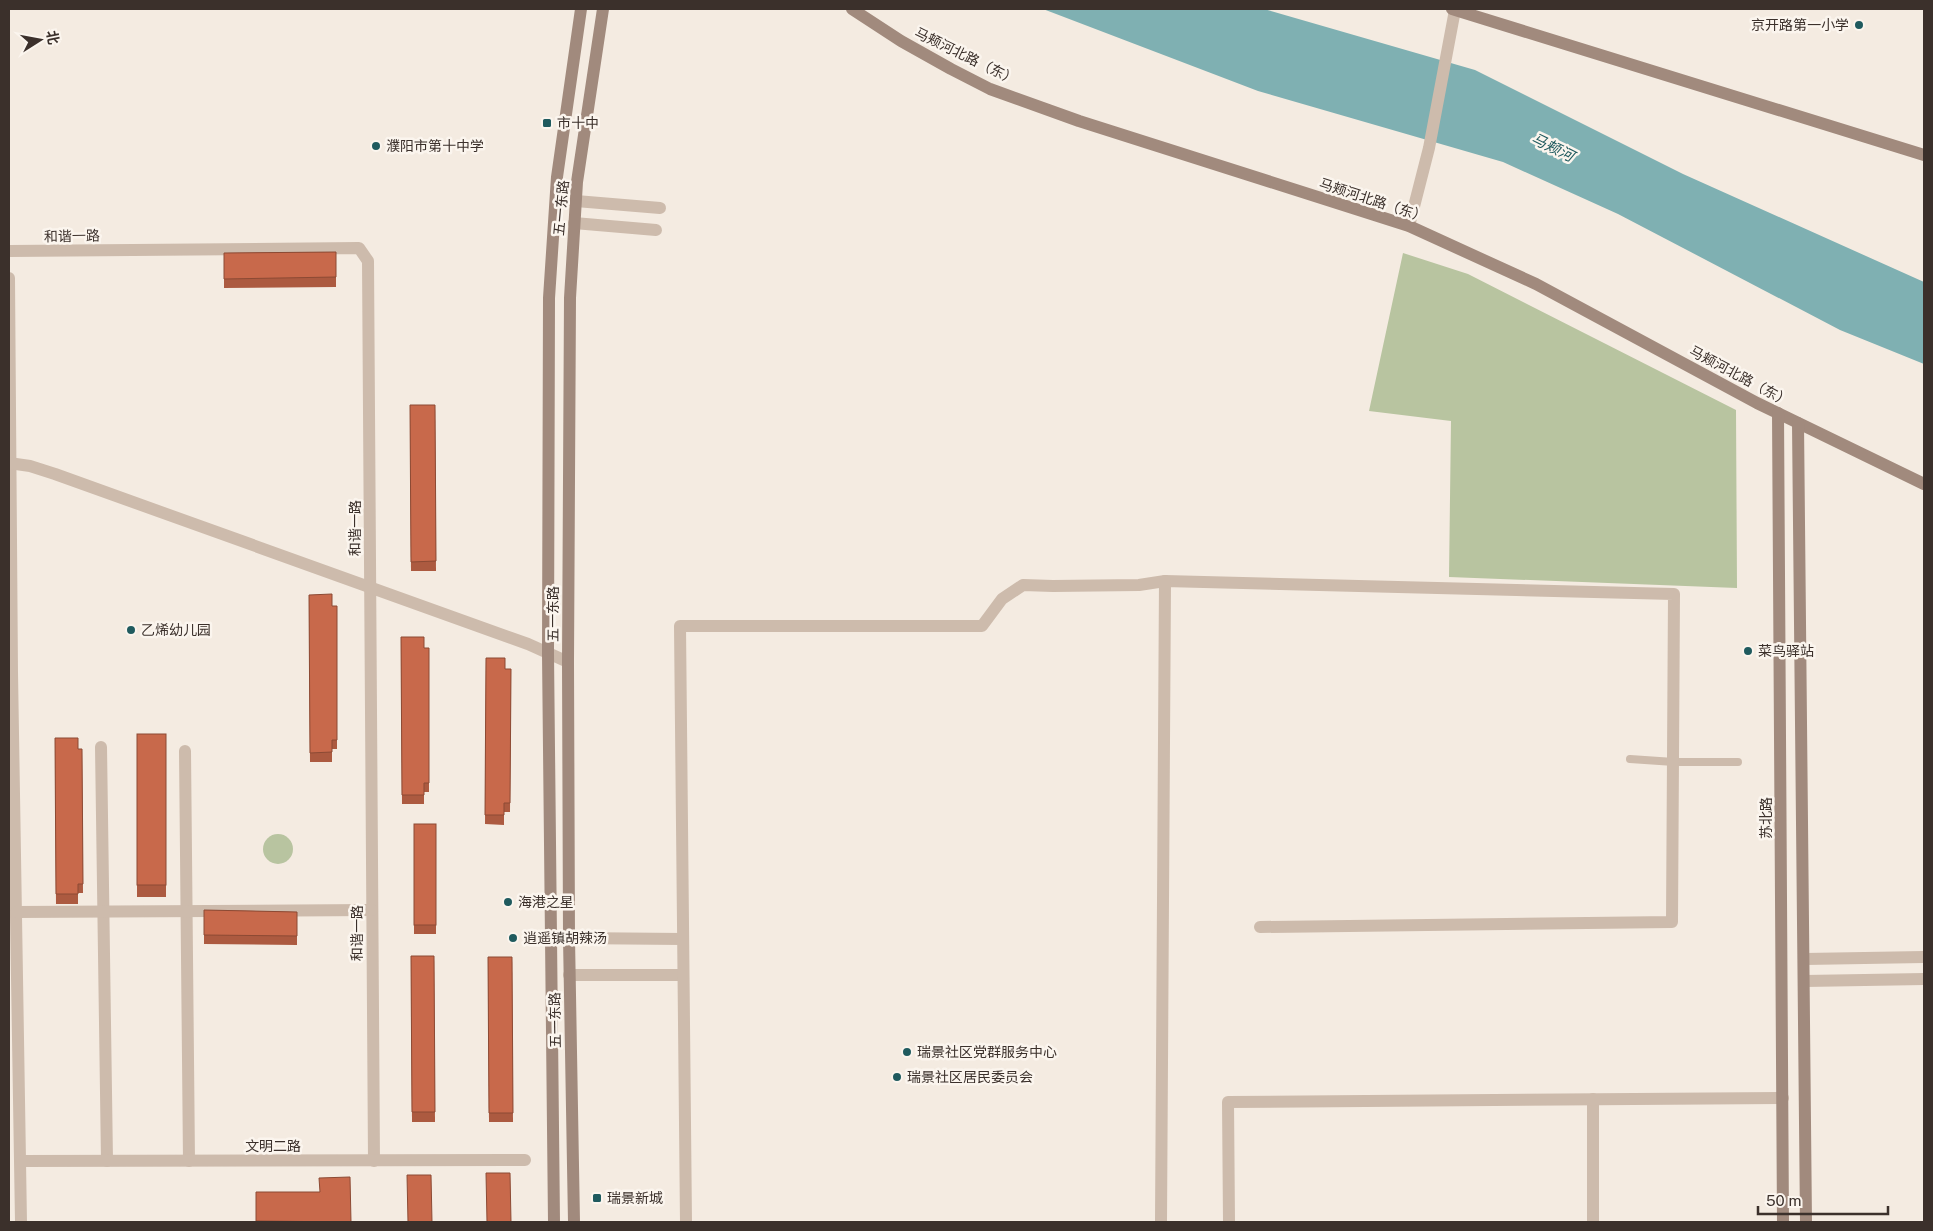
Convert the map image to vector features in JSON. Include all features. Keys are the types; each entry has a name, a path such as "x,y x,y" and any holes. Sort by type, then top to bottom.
{"street":[{"name":"五一东路","path":"554,1222 548,654 549,298 557,177 581,9"},
{"name":"五一东路","path":"574,1222 569,975 570,298 576,201 603,9"},
{"name":"马颊河北路（东）","path":"852,9 901,41 990,89 1079,121 1409,226 1536,284 1778,413 1924,484"},
{"path":"1409,226 1429,148 1454,9 1924,155"},
{"path":"576,201 660,208"},
{"path":"574,223 656,230"},
{"name":"和谐一路","path":"9,251 359,248 368,261 374,1161"},
{"path":"9,278 12,874 16,912 14,1056 21,1161 21,1222"},
{"name":"苏北路","path":"1778,413 1783,1222"},
{"path":"1798,423 1805,959 1806,1222"},
{"path":"10,463 30,466 55,474 528,644 568,662"},
{"path":"1162,1222 1165,581"},
{"path":"686,1222 680,626 982,626 1002,599 1023,584 1053,586 1139,585 1165,581 1674,594 1672,922 1260,927"},
{"path":"101,747 107,1161"},
{"path":"185,751 189,1161"},
{"path":"16,912 372,910"},
{"path":"569,938 683,939"},
{"path":"1805,959 1924,957"},
{"path":"569,975 684,975"},
{"path":"1805,981 1924,979"},
{"path":"1229,1222 1228,1102 1782,1098"},
{"path":"1593,1099 1593,1222"},
{"name":"文明二路","path":"21,1161 525,1160"}],"lane":[{"path":"1630,759 1674,762 1738,762"}],"green space":[{"path":"1403,253 1468,274 1736,410 1737,588 1449,577 1451,421 1369,411"},
{"path":"278,834 288,839 293,849 288,859 278,864 268,859 263,849 268,839"}],"water":[{"name":"马颊河","path":"1043,9 1264,9 1475,70 1683,174 1924,282 1924,364 1840,330 1618,214 1503,162 1258,91"}],"building":[{"path":"336,252 336,277 224,279 224,253"},
{"path":"410,405 435,405 436,561 411,562"},
{"path":"332,594 332,606 337,606 337,740 332,740 332,752 310,753 309,595"},
{"path":"401,637 424,637 424,648 429,648 429,783 424,783 424,795 402,795"},
{"path":"486,658 505,658 505,669 511,669 510,803 504,803 504,815 485,815"},
{"path":"137,734 166,734 166,885 137,885"},
{"path":"55,738 78,738 78,749 82,749 83,884 78,884 78,894 56,894"},
{"path":"414,824 436,824 436,925 414,925"},
{"path":"204,910 297,912 297,936 204,935"},
{"path":"411,956 434,956 435,1112 412,1112"},
{"path":"488,957 512,957 513,1113 489,1113"},
{"path":"486,1173 510,1173 511,1222 487,1222"},
{"path":"407,1175 431,1175 432,1222 408,1222"},
{"path":"350,1177 351,1222 256,1221 256,1192 320,1192 319,1178"}],"place":[{"name":"京开路第一小学","path":"1859,25"},
{"name":"市十中","path":"547,123"},
{"name":"濮阳市第十中学","path":"376,146"},
{"name":"乙烯幼儿园","path":"131,630"},
{"name":"菜鸟驿站","path":"1748,651"},
{"name":"海港之星","path":"508,902"},
{"name":"逍遥镇胡辣汤","path":"513,938"},
{"name":"瑞景社区党群服务中心","path":"907,1052"},
{"name":"瑞景社区居民委员会","path":"897,1077"},
{"name":"瑞景新城","path":"597,1198"}]}
